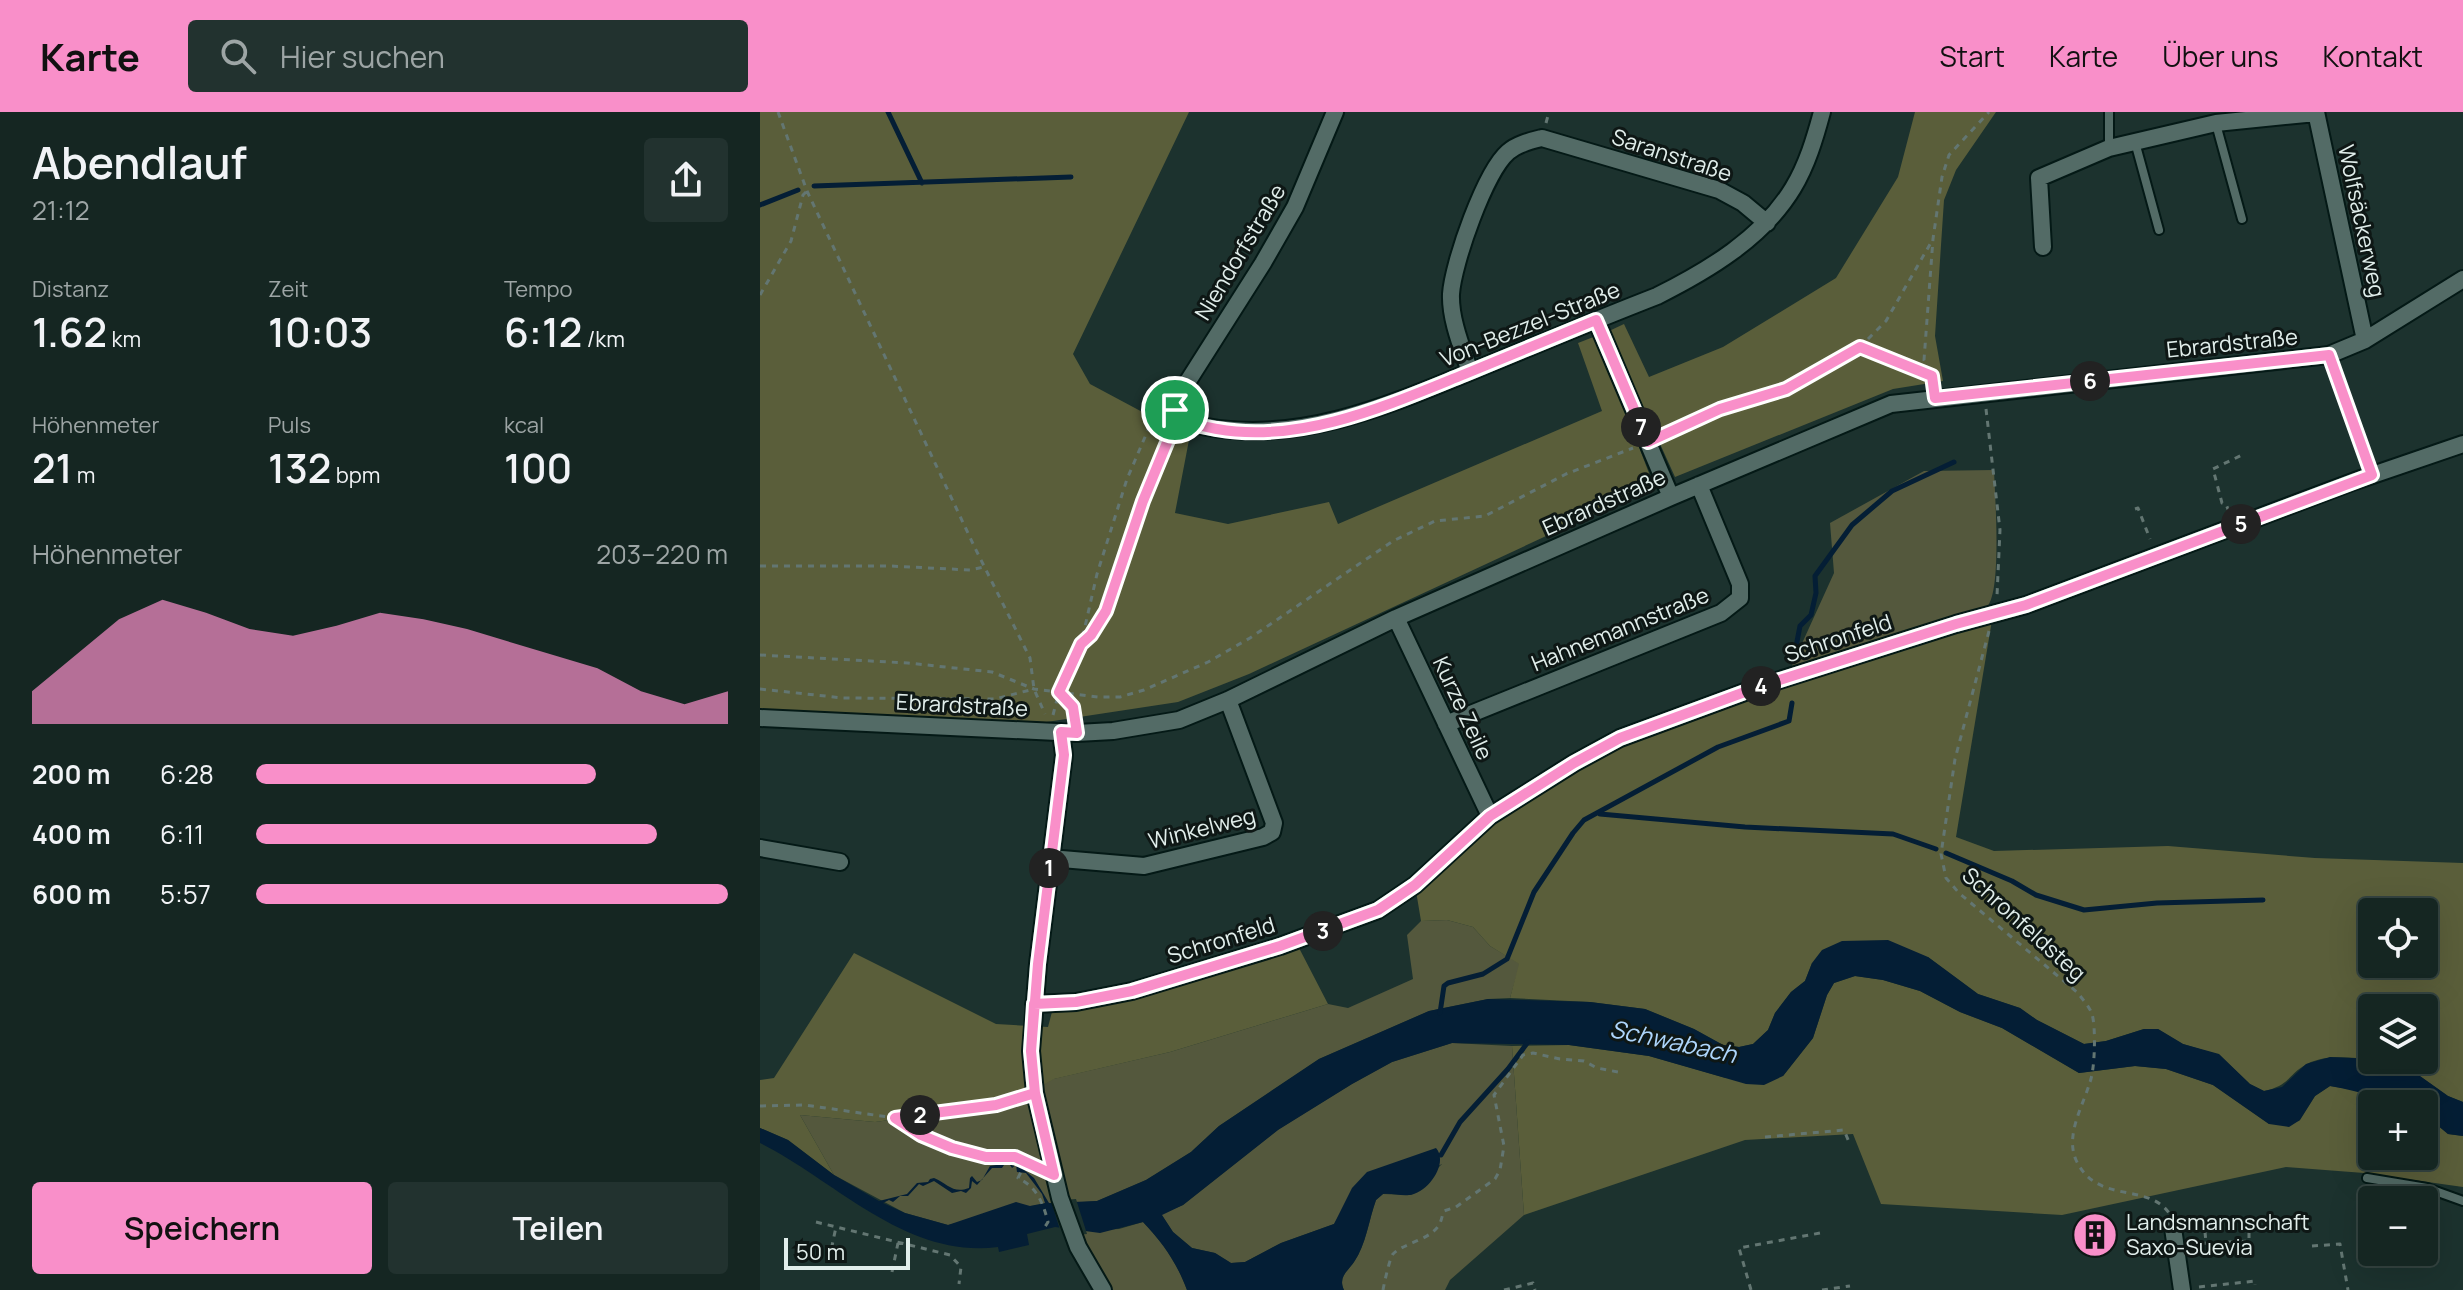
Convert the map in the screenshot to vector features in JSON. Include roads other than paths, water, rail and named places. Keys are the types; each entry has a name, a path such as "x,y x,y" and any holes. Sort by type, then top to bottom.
{"street":[{"name":"Niendorfstraße","path":"1175,410 1176,400 1295,207 1335,112"},
{"name":"Von-Bezzel-Straße","path":"1175,410 1181,419 1238,433 1280,431 1333,421 1386,406 1687,281 1767,223 1793,189 1811,151 1822,112"},
{"path":"2043,247 2039,178 2109,148 2216,123 2316,113"},
{"name":"Wolfsäckerweg","path":"2316,113 2365,340"},
{"name":"Saranstraße","path":"1470,372 1458,335 1451,296 1455,271 1485,184 1509,151 1525,142 1542,138 1719,190 1743,203 1767,223"},
{"name":"Ebrardstraße","path":"760,718 1069,732 1113,731 1179,720 1228,700 1396,618 1891,404 2329,355 2365,340 2463,279"},
{"path":"1596,320 1671,497"},
{"name":"Schronfeld","path":"1034,1004 1076,1002 1132,991 1280,946 1378,910 1415,885 1490,816 1620,738 1761,686 2026,605 2463,444"},
{"name":"Hahnemannstraße","path":"1446,724 1721,613 1740,598 1740,584 1699,485"},
{"name":"Kurze Zeile","path":"1396,618 1490,816"},
{"name":"Winkelweg","path":"1050,858 1144,866 1263,837 1272,832 1274,823 1228,700"},
{"path":"1069,732 1050,858 1031,1051 1035,1093 1060,1198 1073,1236 1103,1290"},
{"path":"760,848 840,862"},
{"path":"2175,1236 2182,1290"}],"lane":[{"path":"2109,112 2109,148"},
{"path":"2216,123 2242,219"},
{"path":"2135,142 2159,230"},
{"path":"2367,1178 2427,1188 2463,1201"}],"water":[{"name":"Schwabach","path":"1888,940 1928,957 1978,994 2020,1008 2084,1044 2106,1041 2144,1029 2158,1029 2183,1044 2219,1054 2250,1084 2264,1091 2282,1087 2306,1064 2330,1057 2358,1058 2358,1074 2417,1074 2448,1096 2463,1102 2463,1136 2448,1134 2438,1126 2438,1090 2358,1092 2330,1086 2315,1096 2300,1120 2289,1127 2269,1124 2213,1085 2166,1069 2135,1066 2079,1073 2002,1028 1960,1012 1920,991 1855,976 1834,983 1813,1038 1783,1076 1764,1085 1746,1084 1649,1056 1569,1045 1452,1043 1392,1062 1352,1084 1278,1130 1183,1205 1162,1215 1173,1232 1192,1248 1215,1253 1231,1263 1245,1262 1281,1243 1334,1224 1352,1188 1367,1172 1436,1148 1440,1161 1438,1169 1423,1189 1409,1195 1383,1194 1376,1200 1362,1248 1343,1278 1344,1290 1187,1290 1169,1254 1143,1222 1100,1233 1055,1227 1027,1234 1029,1245 999,1252 998,1247 964,1248 933,1241 873,1214 760,1143 760,1128 788,1140 834,1175 879,1201 907,1194 917,1183 934,1178 959,1190 969,1188 972,1176 977,1182 981,1180 977,1185 972,1181 971,1188 966,1193 952,1193 934,1181 923,1186 919,1184 908,1196 883,1203 905,1213 948,1225 1016,1202 1030,1206 1045,1203 1026,1173 1017,1172 1016,1165 1034,1178 1049,1203 1097,1201 1146,1180 1191,1152 1219,1126 1319,1059 1429,1011 1488,999 1590,1002 1645,1009 1723,1045 1739,1047 1753,1044 1768,1030 1775,1013 1791,992 1805,981 1812,963 1822,950 1842,941"},
{"path":"1009,1163 1013,1166 992,1168 983,1178 990,1166"}],"waterway":[{"path":"888,112 922,183"},
{"path":"814,186 1071,177"},
{"path":"760,205 798,190"},
{"path":"1794,657 1800,626 1811,615 1816,593 1815,576 1852,525 1892,491 1954,462"},
{"path":"1440,1013 1444,986 1483,974 1507,959 1534,892 1584,820 1718,747 1789,721 1792,703"},
{"path":"1600,814 1745,827 1893,834 1936,849"},
{"path":"1946,853 2012,881 2036,895 2084,910 2157,903 2263,900"},
{"path":"1441,1155 1460,1122 1528,1042"}],"place":[{"name":"Landsmannschaft Saxo-Suevia","path":"2095,1235"}]}
